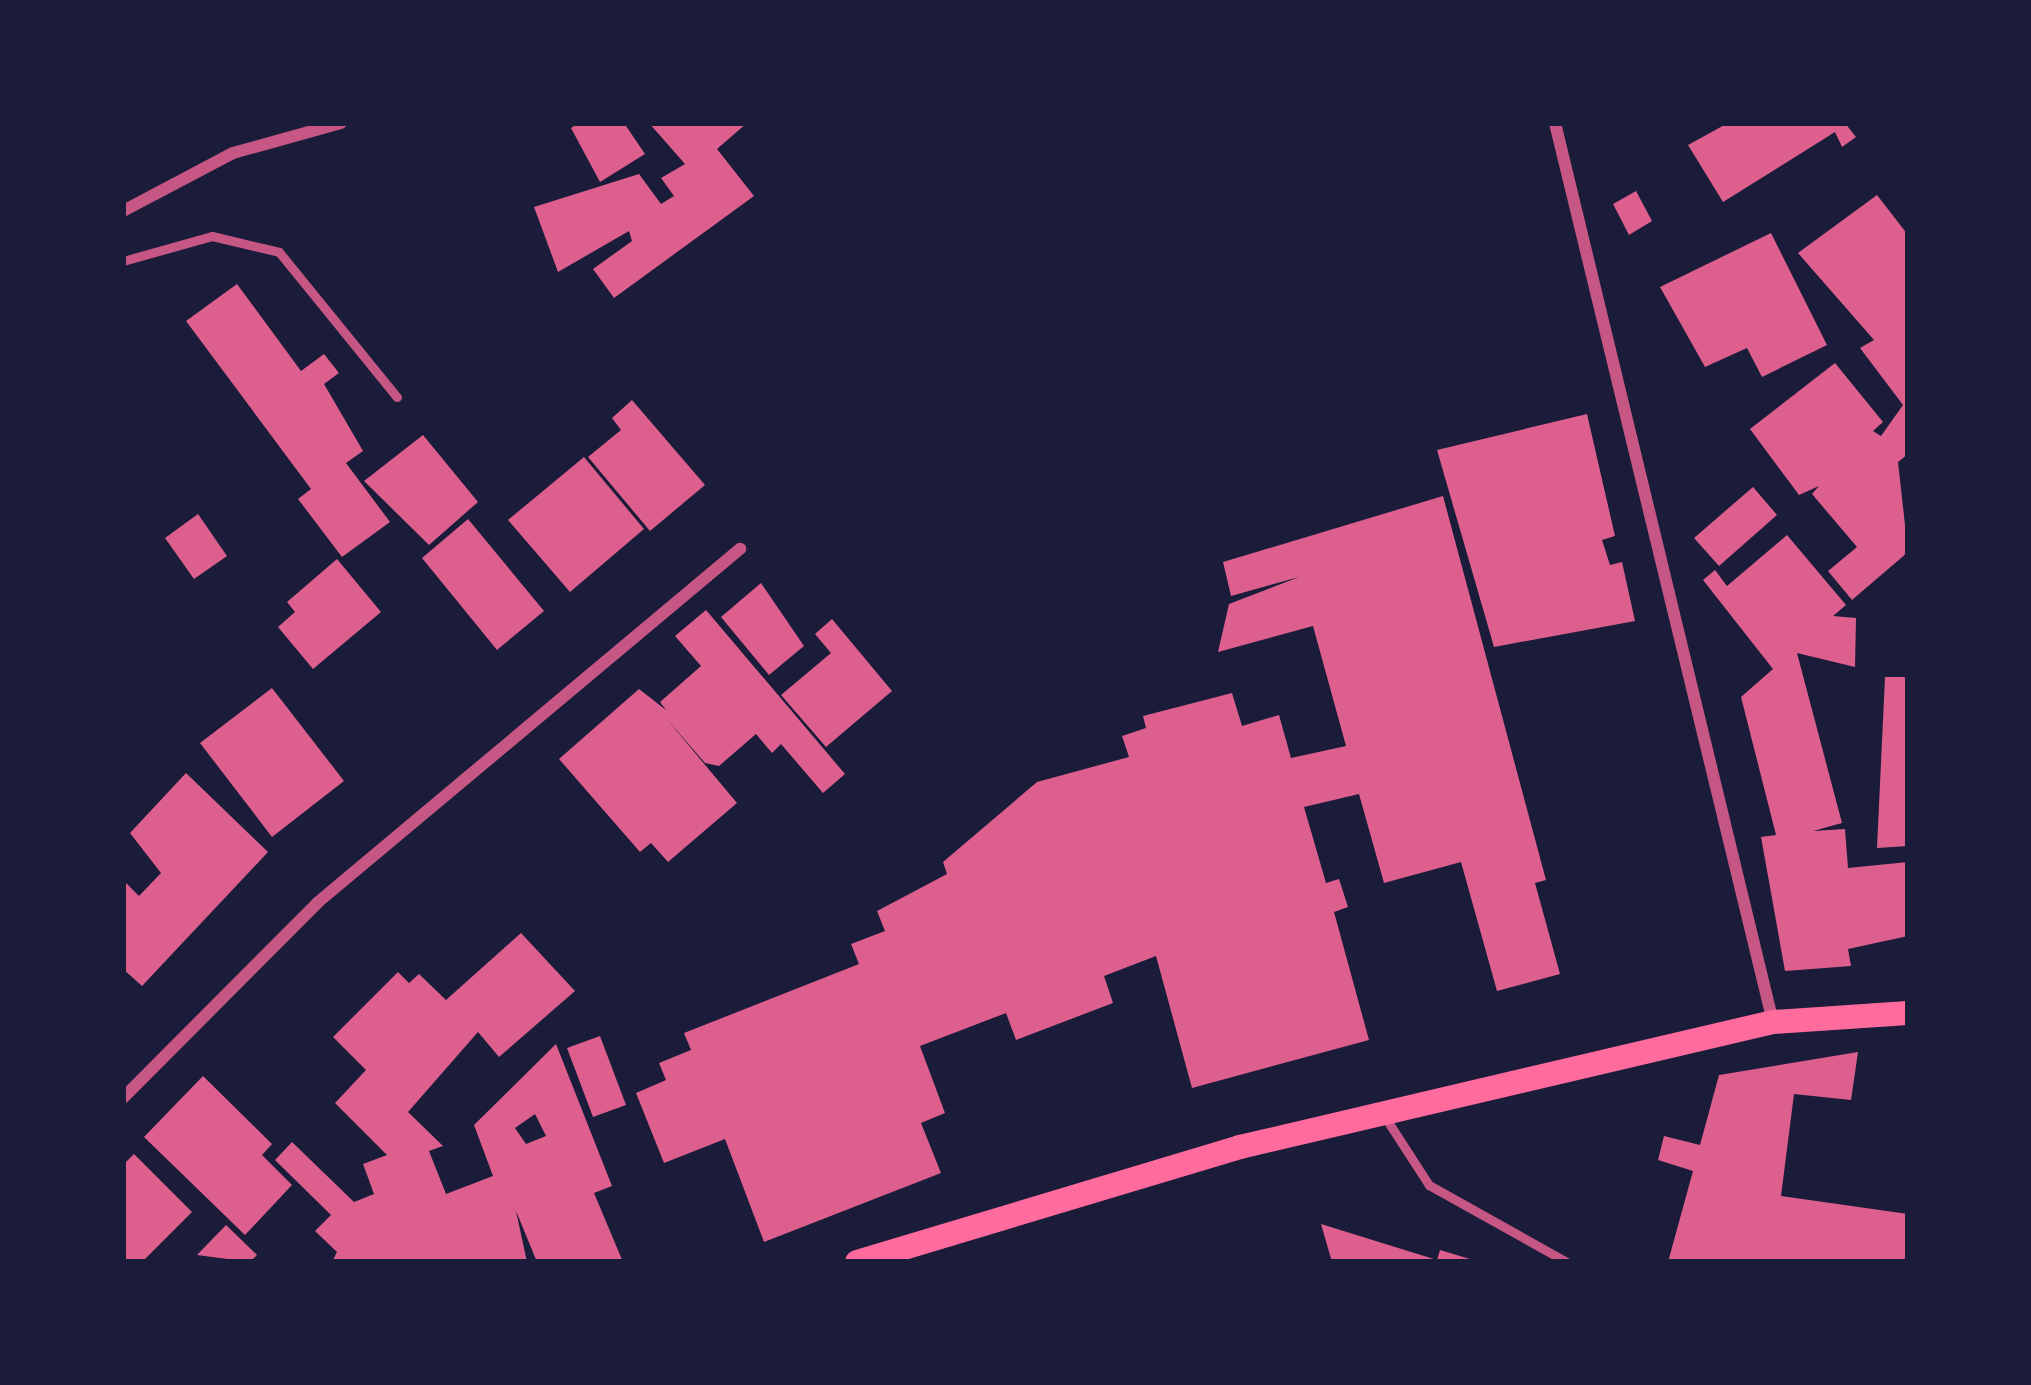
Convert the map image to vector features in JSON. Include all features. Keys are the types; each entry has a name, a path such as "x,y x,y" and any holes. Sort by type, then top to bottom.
{"main road":[{"path":"857,1262 1032,1204 1383,1114 1773,1022 1908,1013"}],"street":[{"path":"123,211 233,153 341,123"},
{"path":"1556,123 1773,1022"},
{"path":"123,1099 317,903 740,549"}],"lane":[{"path":"123,261 212,236 279,252 398,397"},
{"path":"1383,1114 1430,1185 1567,1262"}],"building":[{"path":"579,123 624,123 645,154 600,182 571,128"},
{"path":"649,123 747,123 717,149 754,196 614,298 593,269 632,241 629,231 558,272 534,207 639,174 661,204 674,196 661,178 685,164"},
{"path":"1728,123 1845,123 1856,137 1842,147 1835,132 1723,202 1688,145"},
{"path":"1636,191 1652,221 1629,235 1613,204"},
{"path":"1877,195 1908,235 1908,454 1898,462 1908,552 1852,600 1828,571 1857,547 1812,494 1819,486 1799,495 1750,429 1835,363 1883,422 1873,431 1881,436 1903,405 1860,348 1874,340 1798,253"},
{"path":"1771,233 1827,345 1762,377 1747,348 1705,367 1660,287"},
{"path":"237,284 301,371 324,354 339,373 324,384 363,451 346,463 390,522 342,557 298,499 311,489 186,321"},
{"path":"632,400 705,485 650,531 588,457 621,430 612,418"},
{"path":"1587,414 1615,536 1602,540 1610,565 1622,562 1635,621 1494,647 1437,450"},
{"path":"423,435 478,502 429,545 364,481"},
{"path":"584,457 644,529 570,592 508,520"},
{"path":"1753,487 1777,515 1719,566 1694,538"},
{"path":"1443,496 1546,880 1535,883 1560,974 1497,991 1461,862 1384,883 1359,794 1304,807 1326,883 1339,879 1348,907 1334,912 1369,1040 1192,1088 1156,956 1104,976 1113,1003 1016,1040 1006,1013 920,1046 945,1113 921,1123 941,1173 764,1242 725,1139 664,1163 636,1093 666,1080 659,1063 691,1050 684,1033 859,964 851,944 885,931 877,911 947,874 943,862 1037,782 1129,757 1122,736 1146,728 1143,716 1232,693 1242,726 1279,715 1291,758 1346,746 1313,626 1218,652 1229,604 1299,577 1231,596 1223,562"},
{"path":"198,514 227,556 194,579 165,538"},
{"path":"468,519 544,611 497,650 422,558"},
{"path":"1787,535 1846,605 1833,616 1856,618 1855,667 1797,653 1842,823 1813,831 1845,829 1848,868 1908,862 1908,936 1848,949 1851,966 1785,971 1761,837 1776,835 1741,697 1773,669 1703,580 1715,570 1727,586"},
{"path":"337,559 381,612 313,669 278,627 295,612 287,602"},
{"path":"761,583 804,646 769,675 721,617"},
{"path":"706,610 845,774 823,793 781,744 772,753 756,734 719,766 705,763 665,717 737,803 668,862 651,843 640,852 559,759 639,689 666,710 660,702 701,666 675,636"},
{"path":"832,619 892,691 826,747 781,695 831,653 815,634"},
{"path":"1885,677 1908,677 1908,846 1877,848"},
{"path":"272,688 344,781 272,837 200,743"},
{"path":"186,773 268,852 142,986 123,969 123,880 139,896 161,873 130,833"},
{"path":"521,933 575,991 499,1057 478,1032 408,1112 443,1146 429,1151 446,1194 493,1176 474,1125 556,1044 612,1186 594,1193 623,1262 537,1262 516,1211 527,1262 332,1262 337,1252 315,1231 331,1215 275,1160 292,1142 354,1202 374,1194 363,1164 387,1155 335,1103 366,1070 333,1037 398,972 409,983 419,974 446,1000","holes":["535,1114 546,1136 526,1144 515,1128"]},
{"path":"600,1036 626,1105 593,1117 567,1048"},
{"path":"1858,1052 1851,1100 1794,1094 1781,1196 1908,1214 1908,1262 1668,1262 1693,1171 1658,1160 1664,1136 1700,1145 1719,1075"},
{"path":"203,1076 272,1144 262,1155 292,1185 245,1235 144,1137"},
{"path":"134,1154 192,1212 142,1262 125,1262 123,1165"},
{"path":"1321,1224 1437,1260 1440,1250 1480,1262 1332,1262"},
{"path":"226,1225 257,1255 250,1262 197,1255"}]}
